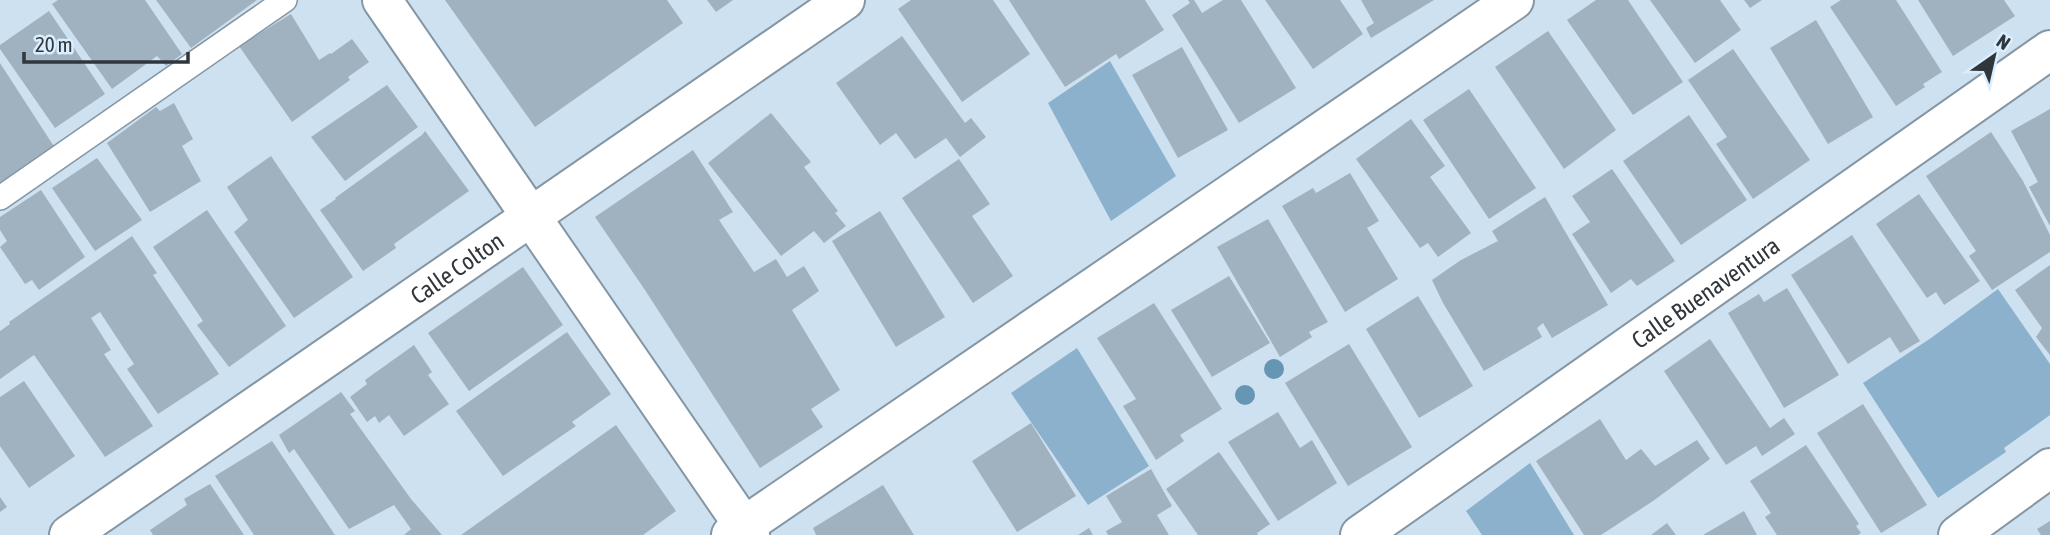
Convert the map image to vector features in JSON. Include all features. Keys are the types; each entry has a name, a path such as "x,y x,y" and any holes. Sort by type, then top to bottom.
{"street":[{"path":"382,0 532,216 742,532 1514,0"},
{"name":"Calle Colton","path":"69,535 845,0"},
{"name":"Calle Buenaventura","path":"1360,535 2050,50"},
{"path":"1958,535 2050,468"}],"lane":[{"path":"0,198 285,0"}],"shaded area":[{"path":"1110,61 1176,176 1111,221 1048,103"},
{"path":"1998,289 2050,364 2050,415 2004,448 2006,452 1938,498 1863,383"},
{"path":"1077,348 1149,466 1088,505 1011,393"},
{"path":"1530,463 1574,535 1482,535 1466,511"}],"building":[{"path":"58,0 145,0 182,54 166,66 157,56 112,89 52,4"},
{"path":"156,0 257,0 191,48"},
{"path":"445,0 667,0 683,23 535,127"},
{"path":"707,0 733,0 716,12"},
{"path":"911,0 993,0 1030,54 962,102 898,9"},
{"path":"1009,0 1145,0 1164,30 1119,59 1116,54 1065,87"},
{"path":"1188,0 1194,0 1202,13 1223,0 1241,0 1296,88 1239,123 1172,15 1190,3"},
{"path":"1265,0 1340,0 1363,34 1313,69"},
{"path":"1361,0 1434,0 1371,38 1366,28 1374,23"},
{"path":"1596,0 1628,0 1683,82 1633,115 1567,20"},
{"path":"1650,0 1720,0 1741,30 1695,63"},
{"path":"1744,0 1762,0 1750,8"},
{"path":"1841,0 1896,0 1942,72 1896,106 1830,7"},
{"path":"1918,0 2004,0 2015,16 1953,56"},
{"path":"49,11 105,94 55,128 0,49 0,45"},
{"path":"291,14 319,60 352,39 369,62 348,77 350,80 292,122 239,46"},
{"path":"1816,20 1873,117 1828,144 1770,48"},
{"path":"1548,31 1616,130 1564,169 1495,67"},
{"path":"902,36 965,123 971,118 986,137 960,157 946,138 915,159 896,133 880,145 836,83"},
{"path":"1182,47 1228,130 1178,158 1132,75"},
{"path":"1733,49 1810,160 1753,199 1716,144 1727,137 1688,80"},
{"path":"0,63 55,148 0,184"},
{"path":"387,85 418,127 345,181 311,137"},
{"path":"1469,89 1536,188 1489,219 1423,120"},
{"path":"174,103 193,139 182,146 201,181 150,212 107,143 156,107 160,111"},
{"path":"2050,109 2050,226 2029,187 2038,182 2011,131"},
{"path":"771,113 811,162 804,167 838,211 835,213 846,226 824,243 814,231 781,256 708,163"},
{"path":"1689,115 1747,200 1681,245 1623,161"},
{"path":"1411,119 1445,166 1430,177 1471,233 1438,257 1428,243 1420,248 1356,159"},
{"path":"425,131 469,191 394,244 396,248 363,271 320,210"},
{"path":"1991,132 2023,181 2050,235 2050,252 1992,290 1969,256 1976,251 1926,176"},
{"path":"693,150 733,212 719,220 754,272 776,259 787,277 804,266 819,291 792,310 840,390 811,409 823,427 760,468 595,217"},
{"path":"271,156 353,277 294,318 234,232 248,220 227,187"},
{"path":"97,158 142,220 95,251 52,188"},
{"path":"959,159 990,204 972,216 1013,276 973,303 902,198"},
{"path":"1612,169 1675,261 1637,286 1631,279 1611,293 1572,234 1590,222 1572,196"},
{"path":"1350,173 1379,221 1367,228 1398,279 1345,312 1282,206 1313,188 1316,193"},
{"path":"41,190 85,257 39,290 32,280 25,284 0,247 7,241 0,230 0,217"},
{"path":"1919,194 1980,281 1944,305 1936,292 1927,298 1876,224"},
{"path":"1545,197 1608,305 1552,338 1543,323 1537,328 1542,337 1484,371 1432,280 1461,260 1498,241 1492,231"},
{"path":"207,210 286,326 229,367 197,325 203,321 153,247"},
{"path":"880,211 945,317 896,347 832,241"},
{"path":"1268,219 1328,322 1309,332 1312,337 1280,357 1217,247"},
{"path":"1852,235 1920,341 1900,353 1890,337 1848,364 1791,275"},
{"path":"132,236 157,273 153,275 219,374 158,414 127,369 134,364 100,312 91,318 111,350 104,354 153,426 105,457 34,355 0,379 0,331"},
{"path":"2050,265 2050,355 2036,337 2042,328 2015,290"},
{"path":"523,267 563,325 469,391 428,333"},
{"path":"1229,276 1270,343 1212,377 1171,310"},
{"path":"1787,288 1839,375 1784,408 1728,313 1759,294 1764,302"},
{"path":"1418,296 1473,386 1419,418 1366,329"},
{"path":"1154,303 1222,409 1180,435 1184,441 1156,460 1123,406 1136,399 1097,338"},
{"path":"567,332 611,394 572,422 576,426 503,476 456,411"},
{"path":"1710,339 1770,428 1784,418 1795,434 1762,456 1756,446 1726,465 1664,371"},
{"path":"1349,344 1412,447 1348,486 1285,383"},
{"path":"414,345 432,372 428,375 449,404 404,436 389,415 379,423 375,416 367,422 350,397 367,384 365,380"},
{"path":"24,381 75,456 29,488 0,446 0,397"},
{"path":"341,392 355,411 350,414 411,499 442,535 404,535 411,529 394,505 349,529 294,449 289,453 279,435"},
{"path":"1863,404 1927,505 1881,533 1817,433"},
{"path":"1278,412 1300,448 1312,440 1337,483 1278,521 1228,442"},
{"path":"1600,419 1626,460 1641,449 1655,466 1697,440 1710,459 1601,535 1584,535 1536,461"},
{"path":"1031,423 1076,496 1017,532 972,461"},
{"path":"616,425 676,511 643,535 461,535"},
{"path":"272,441 335,535 254,535 215,476"},
{"path":"1806,445 1859,524 1856,526 1861,533 1858,535 1777,535 1765,517 1771,513 1750,481"},
{"path":"1219,452 1270,524 1257,533 1258,535 1198,535 1166,489"},
{"path":"1151,469 1172,506 1157,515 1169,535 1108,535 1106,531 1122,522 1106,496"},
{"path":"210,484 244,535 153,535 150,530 187,505 184,499"},
{"path":"883,485 914,535 816,535 813,528"},
{"path":"0,497 7,507 0,512"},
{"path":"1744,511 1757,535 1703,535"},
{"path":"2050,521 2050,535 2041,535 2037,529"},
{"path":"1667,523 1676,535 1651,535"},
{"path":"1089,528 1093,535 1078,535"}]}
